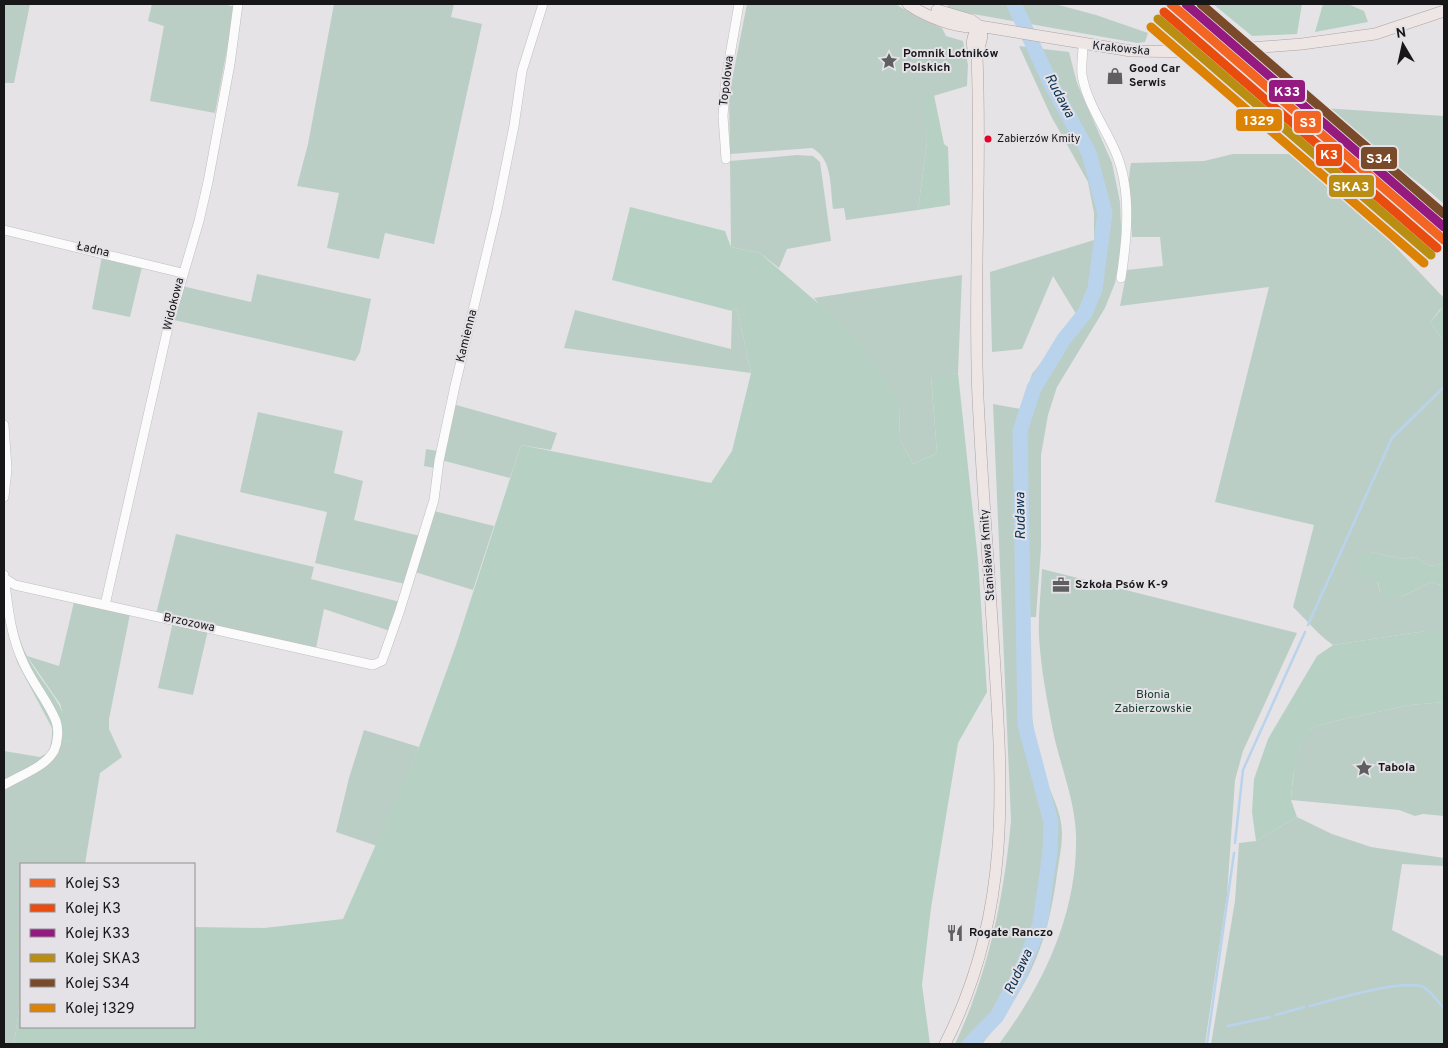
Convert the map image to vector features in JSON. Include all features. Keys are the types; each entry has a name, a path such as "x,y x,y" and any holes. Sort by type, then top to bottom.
{"main road":[{"name":"Krakowska","path":"908,4 934,17 971,28 979,26 1056,40 1142,52 1207,52 1302,44 1375,34 1443,11"},
{"name":"Krakowska","path":"920,4 971,20 979,26"},
{"name":"Stanisława Kmity","path":"945,1044 965,998 982,943 994,891 1001,818 999,741 978,385 976,57 972,36 979,26"}],"street":[{"name":"Widokowa","path":"105,605 182,273 199,221 208,182 230,64 238,4"},
{"name":"Kamienna","path":"378,663 382,661 399,613 434,500 439,461 454,386 504,178 522,71 543,4"},
{"name":"Topolowa","path":"726,159 723,116 726,78 739,4"},
{"path":"1083,44 1082,71 1084,82 1100,125 1116,154 1123,181 1127,210 1121,278"},
{"name":"Ładna","path":"4,230 182,273"},
{"path":"4,425 7,469 4,497"},
{"name":"Brzozowa","path":"4,577 14,585 373,665 378,663"},
{"path":"4,577 8,615 17,649 29,675 56,722 58,735 56,746 48,759 4,785"}],"green space":[{"path":"4,4 30,4 14,83 4,83"},
{"path":"152,4 223,4 235,7 215,113 150,101 164,26 148,21"},
{"path":"334,4 454,4 451,17 482,24 434,244 385,233 379,259 327,248 339,193 297,186 308,144"},
{"path":"747,4 895,4 923,20 942,28 946,36 963,41 968,65 967,86 923,99 927,142 918,210 846,220 844,208 833,209 831,183 827,166 819,153 812,148 730,154 729,95"},
{"path":"946,4 1055,4 1096,15 1148,33 1145,42 1137,43 951,10"},
{"path":"1213,4 1302,4 1297,34 1252,36"},
{"path":"1323,4 1348,4 1364,11 1368,22 1315,32"},
{"path":"1019,46 1069,52 1077,83 1112,163 1120,202 1122,247 1115,283 1105,308 1057,387 1048,415 1041,455 1041,548 1036,617 1026,617 1026,636 1030,695 1038,752 1043,771 1058,809 1062,833 1048,924 1024,984 982,1044 955,1044 977,990 993,935 1004,878 1011,821 993,404 1021,409 1032,374 1078,317 1053,276 1022,349 992,352 990,272 1094,240 1094,213 1088,182 1051,116"},
{"path":"934,95 944,144 948,147 950,205 918,210 927,142 922,99"},
{"path":"1323,108 1444,116 1444,204 1430,192"},
{"path":"1233,154 1296,154 1387,238 1444,298 1444,308 1440,309 1430,323 1444,341 1444,564 1429,566 1416,557 1403,559 1371,552 1380,593 1401,597 1431,582 1444,586 1444,631 1426,631 1333,645 1317,632 1293,607 1314,525 1215,502 1269,287 1120,306 1127,270 1163,266 1160,237 1132,237 1129,191 1131,163 1204,161"},
{"path":"797,155 813,156 820,162 831,241 787,249 779,268 760,253 731,247 730,161"},
{"path":"630,207 725,231 731,247 760,253 850,331 888,382 900,405 899,437 913,464 937,453 931,376 958,373 978,560 987,692 958,743 931,908 922,985 930,1044 14,1044 20,1002 20,1028 195,1028 195,927 264,928 343,919 419,747 456,645 521,445 711,483 732,451 751,373 737,308 732,311 612,280"},
{"path":"102,256 142,267 130,317 92,309"},
{"path":"257,274 371,299 360,352 355,361 174,320 182,286 251,302"},
{"path":"962,275 958,373 931,377 937,453 913,464 899,437 900,406 814,298"},
{"path":"737,308 751,373 564,348 575,310 731,349 732,311"},
{"path":"1444,308 1444,341 1430,323 1441,309"},
{"path":"449,403 557,433 551,450 521,445 510,478 437,459 435,468 424,466 426,449 438,451"},
{"path":"258,412 343,431 334,473 363,481 354,520 420,536 405,584 315,563 327,512 240,492"},
{"path":"434,511 494,526 473,590 415,572"},
{"path":"176,534 314,567 311,579 400,602 390,631 324,609 316,648 156,614"},
{"path":"1371,552 1403,559 1416,557 1429,566 1444,564 1444,586 1431,582 1401,597 1387,599 1380,593 1378,582 1357,572 1358,557"},
{"name":"Błonia Zabierzowskie","path":"1042,569 1297,633 1243,751 1235,780 1227,895 1205,1044 999,1044 1030,997 1044,972 1055,946 1071,892 1075,864 1076,835 1073,809 1053,731 1041,661 1039,612"},
{"path":"74,602 130,614 109,719 109,729 122,757 100,773 85,863 20,863 20,1002 14,1044 4,1044 4,751 40,757 49,752 52,737 71,742 60,704 27,656 59,666"},
{"path":"11,612 27,656 54,696 64,715 71,742 52,737 52,728 17,662 4,615"},
{"path":"173,622 208,630 193,695 158,688"},
{"path":"1426,631 1444,631 1444,702 1410,705 1322,724 1309,730 1301,744 1293,777 1291,800 1297,817 1256,841 1252,812 1254,779 1268,739 1317,656 1333,645"},
{"path":"1444,702 1444,816 1423,814 1415,816 1399,810 1291,800 1297,755 1309,730 1322,724 1410,705"},
{"path":"364,730 419,747 377,846 336,832 349,778"},
{"path":"1297,817 1332,834 1371,847 1444,858 1444,866 1402,864 1392,930 1444,957 1444,1044 1211,1044 1235,901 1239,843 1256,841"}],"waterway":[{"name":"Rudawa","path":"970,1044 997,1016 1019,976 1040,924 1050,852 1051,822 1025,724 1020,431 1034,388 1064,339 1085,313 1095,289 1105,213 1089,153 1050,82 1014,4"},
{"path":"1308,625 1392,438 1444,387"},
{"path":"1235,843 1243,770 1305,632"},
{"path":"1207,1044 1234,853"},
{"path":"1310,1006 1387,987 1416,985 1428,990 1444,1008"},
{"path":"1276,1015 1304,1007"},
{"path":"1228,1026 1270,1017"}],"rail line":[{"name":"S3","path":"1171,4 1444,240"},
{"name":"K33","path":"1186,4 1444,227"},
{"name":"S34","path":"1201,4 1444,214"},
{"name":"K3","path":"1164,12 1437,248"},
{"name":"SKA3","path":"1158,19 1431,255"},
{"name":"1329","path":"1151,27 1424,263"}],"place":[{"name":"Pomnik Lotników Polskich","path":"889,61"},
{"name":"Good Car Serwis","path":"1115,76"},
{"name":"Zabierzów Kmity","path":"988,139"},
{"name":"Szkoła Psów K-9","path":"1061,585"},
{"name":"Tabola","path":"1364,768"},
{"name":"Rogate Ranczo","path":"955,933"}]}
